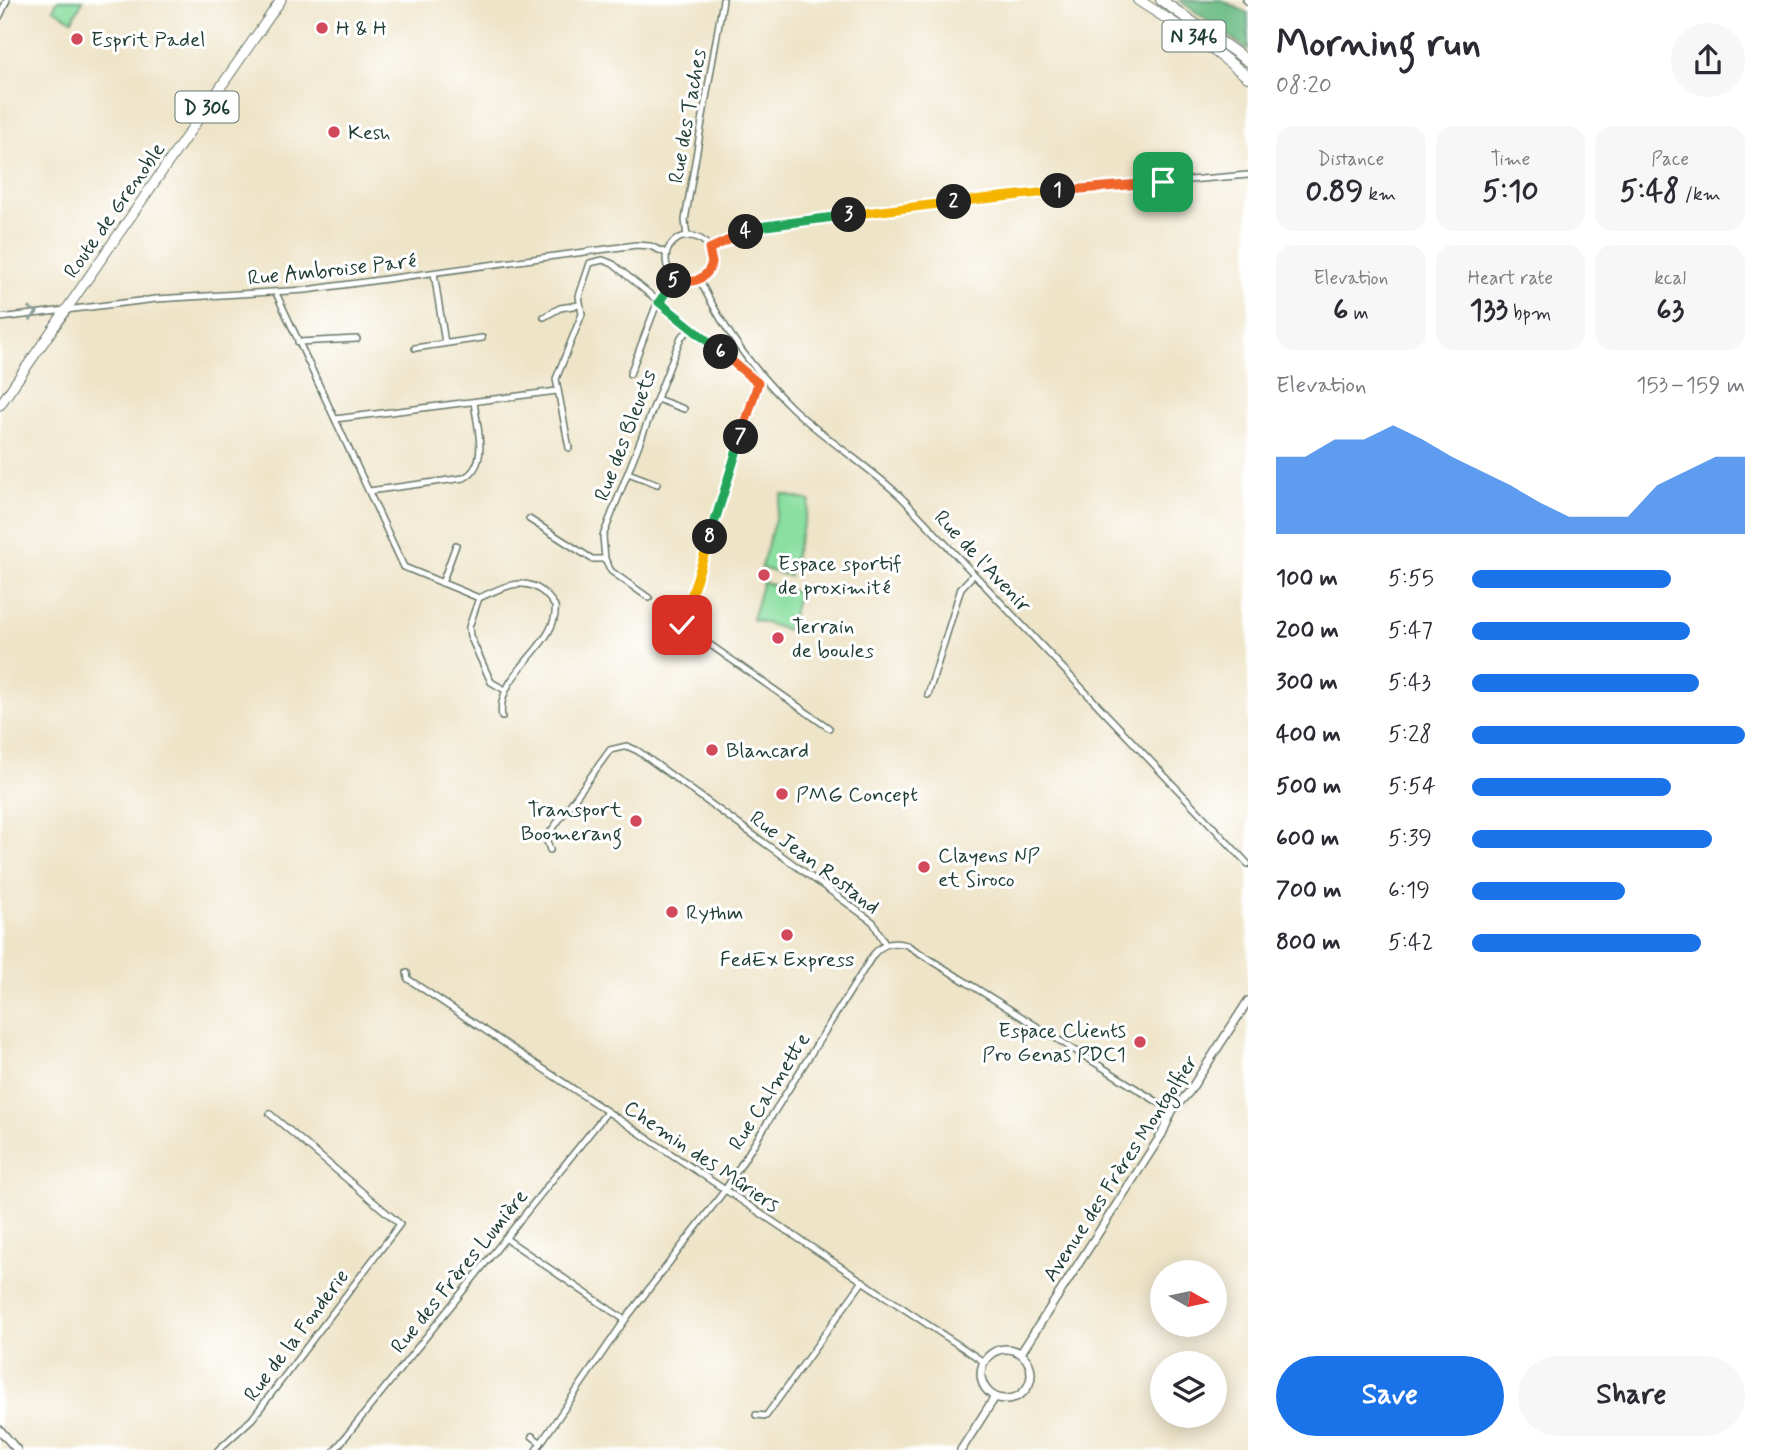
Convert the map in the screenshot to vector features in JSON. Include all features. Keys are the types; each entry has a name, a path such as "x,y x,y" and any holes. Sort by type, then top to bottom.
{"highway":[{"name":"N 346","path":"1138,0 1202,41 1248,77"},
{"name":"N 346","path":"1161,0 1248,61"}],"main road":[{"name":"Route de Grenoble","path":"0,405 281,0"}],"street":[{"path":"0,16 7,0"},
{"name":"Rue des Taches","path":"687,237 685,220 723,0"},
{"path":"709,249 758,227 786,223 1012,195 1248,175"},
{"path":"687,237 698,238 709,249 711,268 699,279 689,282 677,278 669,270 666,253 671,243 687,237"},
{"name":"Rue Ambroise Paré","path":"0,318 156,299 276,293 636,245 650,246 666,253"},
{"path":"569,448 557,391 560,366 582,314 579,296 590,263 603,260 612,264 758,383 682,625 830,728"},
{"path":"435,273 445,343"},
{"path":"630,374 659,302 677,278"},
{"name":"Rue de l'Avenir","path":"699,279 738,349 792,407 880,477 1248,864"},
{"path":"276,293 404,567 480,598 513,583 522,582 555,606 555,621 505,690 499,706 502,717"},
{"path":"544,317 560,307 579,305"},
{"name":"Rue des Bleuets","path":"605,559 603,536 681,337 692,328"},
{"path":"415,348 482,338"},
{"path":"298,342 357,339"},
{"path":"334,419 557,391"},
{"path":"657,399 684,409"},
{"path":"369,491 464,478 476,471 480,459 474,402"},
{"path":"628,473 657,484"},
{"path":"529,519 592,559 605,559 611,571 649,598"},
{"path":"442,583 456,545"},
{"path":"928,695 961,588 974,574"},
{"path":"480,598 470,636 491,682 505,690"},
{"name":"Rue Jean Rostand","path":"550,850 546,838 610,750 627,746 649,758 873,922 885,944 897,942 907,945 1171,1111"},
{"name":"Rue Calmette","path":"536,1450 625,1320 724,1190 873,956 885,944"},
{"name":"Chemin des Mûriers","path":"407,972 408,979 984,1362"},
{"name":"Avenue des Frères Montgolfier","path":"1021,1353 1162,1134 1171,1111 1189,1092 1248,1001"},
{"name":"Rue des Frères Lumière","path":"335,1450 607,1112"},
{"name":"Rue de la Fonderie","path":"218,1450 252,1419 400,1224 270,1114"},
{"path":"505,1238 625,1320"},
{"path":"756,1415 766,1416 863,1281"},
{"path":"996,1350 1021,1353 1030,1367 1029,1383 1019,1395 1011,1398 995,1397 982,1382 984,1362 996,1350"},
{"path":"961,1450 995,1397"},
{"path":"0,1430 18,1450"},
{"path":"532,1436 541,1443"}],"green space":[{"path":"58,0 83,0 72,20 53,9"},
{"path":"1179,0 1221,0 1248,13 1248,50"},
{"path":"782,494 810,501 789,576 761,568"},
{"path":"763,582 799,593 788,630 752,619"}],"place":[{"name":"H & H","path":"322,28"},
{"name":"Esprit Padel","path":"77,39"},
{"name":"Kesh","path":"334,132"},
{"name":"Espace sportif de proximité","path":"764,575"},
{"name":"Terrain de boules","path":"778,638"},
{"name":"Blancard","path":"712,750"},
{"name":"PMG Concept","path":"782,794"},
{"name":"Transport Boomerang","path":"636,821"},
{"name":"Clayens NP et Siroco","path":"924,867"},
{"name":"Rythm","path":"672,912"},
{"name":"FedEx Express","path":"787,935"},
{"name":"Espace Clients Pro Genas PDC1","path":"1140,1042"}],"route":[{"path":"682,625 758,383 659,302 677,278 689,282 703,277 711,268 712,257 709,249 758,227 1012,195 1163,182"}]}
